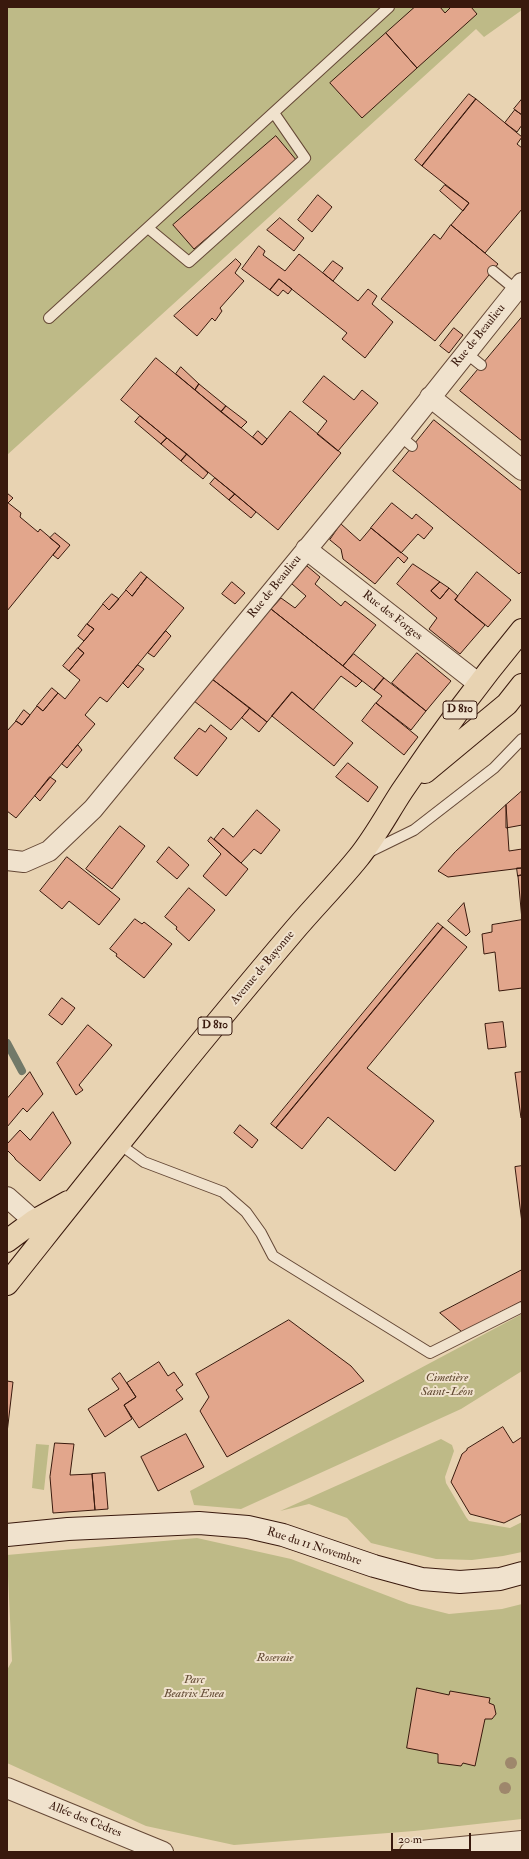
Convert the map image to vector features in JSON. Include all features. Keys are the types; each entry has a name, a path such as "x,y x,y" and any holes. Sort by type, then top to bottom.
{"main road":[{"name":"D 810","path":"401,792 479,684 522,630"},
{"name":"D 810","path":"401,792 507,704 522,685"},
{"name":"Avenue de Bayonne","path":"7,1284 118,1144 287,939 358,857 380,828 401,792"},
{"name":"Avenue de Bayonne","path":"7,1241 34,1221 76,1198"}],"street":[{"name":"Rue de Beaulieu","path":"7,860 24,862 49,851 93,809 306,549 406,441 430,397 519,286"},
{"path":"430,397 522,470"},
{"name":"Rue des Forges","path":"306,549 479,684"},
{"path":"7,1197 34,1221"},
{"name":"Rue du 11 Novembre","path":"7,1535 68,1529 199,1523 248,1527 283,1535 374,1566 422,1579 460,1582 500,1579 522,1573"},
{"name":"Allée des Cèdres","path":"7,1788 163,1852"},
{"path":"410,1852 522,1841"}],"lane":[{"path":"49,318 389,7"},
{"path":"148,228 188,262 305,158 274,113"},
{"path":"493,270 519,286"},
{"path":"466,353 481,366"},
{"path":"358,857 414,830 494,768 522,739"},
{"path":"118,1144 144,1162 223,1192 246,1212 261,1233 273,1256 430,1353 522,1307"}],"green space":[{"path":"7,7 522,7 522,10 484,37 476,29 7,455"},
{"name":"Cimetière Saint-Léon","path":"522,1314 522,1371 461,1409 241,1509 194,1505 190,1491"},
{"path":"441,1439 452,1445 454,1451 445,1477 446,1483 466,1517 469,1521 510,1528 522,1522 522,1552 472,1560 436,1559 371,1543 347,1518 309,1504 280,1511"},
{"path":"36,1444 49,1445 44,1490 32,1488"},
{"name":"Parc Beatrix Enea","path":"197,1538 291,1559 409,1604 449,1614 502,1609 522,1604 522,1819 414,1831 234,1845 146,1826 7,1763 7,1670 12,1661 7,1555"}],"building":[{"path":"415,7 440,7 445,13 451,7 471,7 477,14 417,68 386,33"},
{"path":"386,33 417,68 362,118 330,83"},
{"path":"469,94 476,99 422,166 415,160"},
{"path":"476,99 522,137 517,144 522,148 522,209 485,253 451,225 469,203 422,166"},
{"path":"522,99 522,115 514,109"},
{"path":"515,110 522,115 522,125 517,132 505,123"},
{"path":"276,136 297,161 194,249 173,225"},
{"path":"445,185 469,203 463,211 440,191"},
{"path":"318,195 332,207 312,232 298,220"},
{"path":"280,218 304,238 294,251 267,230"},
{"path":"451,225 498,264 435,341 381,299 434,234 440,239"},
{"path":"259,246 265,251 263,255 285,271 299,254 358,301 368,289 377,296 372,304 393,322 365,358 342,339 347,333 279,279 270,290 242,269"},
{"path":"236,259 241,264 235,273 244,281 220,308 222,311 215,321 212,318 197,336 174,316"},
{"path":"333,261 343,268 333,281 323,273"},
{"path":"279,279 292,289 288,294 283,290 278,296 270,290"},
{"path":"522,317 522,441 460,391"},
{"path":"454,328 463,335 449,353 440,346"},
{"path":"156,358 262,445 290,411 341,453 278,530 121,400"},
{"path":"181,367 199,384 195,390 176,374"},
{"path":"324,376 354,400 362,390 378,403 338,451 317,434 327,421 303,402"},
{"path":"199,384 226,406 221,412 195,390"},
{"path":"226,406 247,422 241,428 221,412"},
{"path":"140,416 167,438 161,444 135,422"},
{"path":"434,420 522,491 522,571 519,574 393,471"},
{"path":"258,431 267,439 262,445 253,437"},
{"path":"167,438 187,454 181,461 161,444"},
{"path":"187,454 208,473 203,479 181,461"},
{"path":"215,478 235,494 229,500 210,484"},
{"path":"7,493 13,498 8,503 7,502"},
{"path":"235,494 256,512 251,518 229,500"},
{"path":"7,502 21,513 20,517 38,532 40,529 60,546 7,611"},
{"path":"392,503 412,519 416,514 433,528 424,539 418,534 401,553 371,528"},
{"path":"341,524 360,541 371,528 408,558 404,563 398,557 375,584 343,559 341,549 330,540"},
{"path":"55,533 70,545 58,559 53,555 60,546 50,538"},
{"path":"413,564 440,582 431,591 440,599 449,588 458,596 455,600 485,625 460,654 429,629 437,618 397,584"},
{"path":"307,566 320,577 315,584 341,606 345,601 376,625 343,666 271,609 281,598 295,608 306,596 292,584"},
{"path":"141,572 147,577 132,596 126,590"},
{"path":"477,572 511,600 488,627 455,600"},
{"path":"147,577 184,608 107,702 100,697 85,715 95,724 16,818 7,811 7,731 16,721 22,725 37,706 43,711 58,693 65,699 80,680 69,671 84,653 78,648 94,629 87,624 103,604 109,610 126,590 132,596"},
{"path":"232,582 245,593 235,604 222,594"},
{"path":"440,582 449,588 440,599 431,591"},
{"path":"112,594 119,599 109,610 103,604"},
{"path":"271,609 362,681 356,687 341,676 313,710 292,692 267,722 212,679"},
{"path":"87,624 94,629 84,641 78,636"},
{"path":"166,631 171,636 154,657 148,653"},
{"path":"78,648 84,653 69,671 63,666"},
{"path":"417,653 451,681 426,711 392,683"},
{"path":"354,654 384,678 374,690 343,666"},
{"path":"138,665 144,669 128,688 123,683"},
{"path":"384,678 426,711 411,730 376,703 382,696 374,690"},
{"path":"212,679 250,708 231,730 194,701"},
{"path":"52,688 58,693 43,711 37,706"},
{"path":"292,692 353,743 334,766 272,716"},
{"path":"376,703 418,737 404,755 362,721"},
{"path":"250,708 267,722 259,732 242,718"},
{"path":"24,710 30,715 22,725 16,721"},
{"path":"211,725 227,738 197,776 174,758 199,728 205,732"},
{"path":"78,745 82,750 67,768 62,764"},
{"path":"348,763 378,787 368,802 336,777"},
{"path":"50,777 56,781 40,801 35,796"},
{"path":"522,791 522,825 506,828 506,805"},
{"path":"506,805 509,851 522,849 522,868 448,877 438,871 455,852"},
{"path":"257,810 280,830 261,854 254,849 241,863 214,839 223,828 233,837"},
{"path":"120,826 145,846 112,889 86,869"},
{"path":"211,837 248,869 226,896 203,876 221,854 208,841"},
{"path":"169,847 189,865 177,879 157,862"},
{"path":"67,857 120,899 99,925 69,901 62,909 40,891"},
{"path":"517,868 522,868 522,875 518,876"},
{"path":"522,875 522,920 518,876"},
{"path":"189,888 215,910 189,941 176,929 177,927 165,917"},
{"path":"464,903 470,932 466,936 448,921"},
{"path":"135,919 142,924 144,922 172,944 144,978 116,956 117,954 110,949"},
{"path":"522,920 522,988 499,991 495,952 484,954 482,934 492,932 492,925"},
{"path":"438,923 443,927 276,1128 271,1124"},
{"path":"443,927 467,947 367,1068 434,1121 395,1171 328,1117 302,1149 276,1128"},
{"path":"62,998 75,1008 62,1025 49,1015"},
{"path":"503,1022 506,1047 488,1049 485,1024"},
{"path":"88,1025 112,1045 79,1085 83,1090 76,1095 57,1063"},
{"path":"30,1072 43,1094 27,1112 23,1108 7,1127 7,1099"},
{"path":"522,1072 522,1118 521,1118 515,1073"},
{"path":"53,1112 71,1143 40,1181 15,1159 7,1150 7,1144 20,1130 30,1140"},
{"path":"240,1125 258,1140 252,1148 234,1133"},
{"path":"522,1166 522,1223 515,1167"},
{"path":"522,1270 522,1301 462,1332 440,1313"},
{"path":"289,1320 351,1366 364,1381 227,1457 200,1411 209,1397 196,1374"},
{"path":"159,1362 168,1376 174,1372 183,1385 176,1390 183,1399 139,1428 124,1405 136,1397 127,1383"},
{"path":"120,1373 136,1397 124,1405 132,1419 105,1437 88,1409 119,1389 112,1379"},
{"path":"7,1381 13,1382 7,1433"},
{"path":"503,1427 513,1443 522,1437 522,1514 504,1523 470,1514 451,1482 462,1454 467,1449"},
{"path":"186,1434 204,1467 158,1491 141,1457"},
{"path":"55,1443 74,1444 70,1475 92,1474 95,1510 53,1513 50,1477"},
{"path":"105,1473 108,1509 95,1510 92,1474"},
{"path":"417,1688 449,1695 450,1691 490,1698 489,1703 494,1705 496,1714 492,1719 485,1719 475,1766 463,1763 461,1766 438,1763 438,1754 407,1748"}],"waterway":[{"path":"7,1043 22,1071"}],"park label":[{"name":"Roseraie","path":"275,1658"}]}
